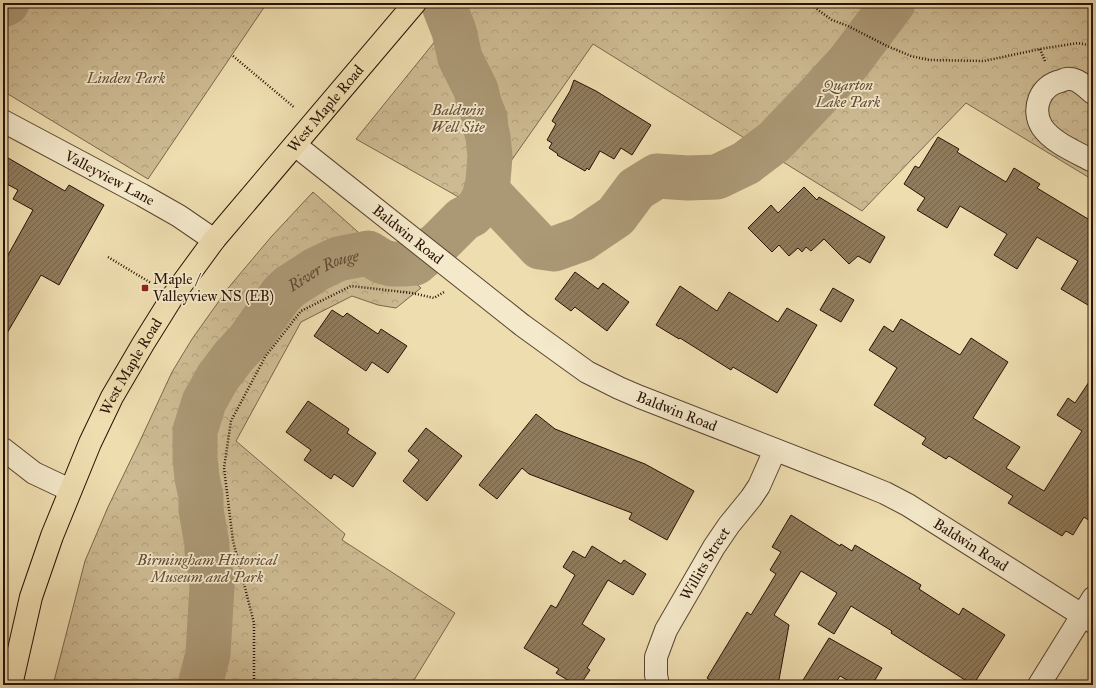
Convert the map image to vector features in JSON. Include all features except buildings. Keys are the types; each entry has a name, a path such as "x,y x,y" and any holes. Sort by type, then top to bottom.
{"main road":[{"name":"West Maple Road","path":"8,683 31,598 52,536 70,490 112,397 143,344 173,296 214,240 415,3"}],"street":[{"path":"1093,93 1083,84 1070,79 1054,82 1044,90 1039,98 1037,110 1042,127 1051,136 1062,144 1093,161"},
{"name":"Valleyview Lane","path":"3,121 142,195 179,216 214,240"},
{"name":"Baldwin Road","path":"295,145 522,325 587,372 640,397 885,493 1090,612"},
{"path":"3,449 34,473 70,490"},
{"name":"Willits Street","path":"658,685 656,675 656,657 666,630 728,524 759,486 775,450"},
{"path":"1039,685 1090,612"}],"path":[{"path":"810,3 832,20 848,26 887,46 911,56 928,60 984,61 1078,42 1093,46"},
{"path":"233,56 313,123"},
{"path":"108,257 151,284"},
{"path":"254,685 254,623 234,541 224,468 231,420 265,357 301,311 351,286 412,293 434,298 447,291"}],"green space":[{"name":"Linden Park","path":"3,3 267,3 148,179 3,91"},
{"name":"Quarton Lake Park","path":"466,3 1093,3 1093,180 966,103 862,211 593,44 478,208 356,139"},
{"name":"Birmingham Historical Museum and Park","path":"313,192 421,288 396,308 378,305 352,296 301,322 236,441 345,534 342,540 455,613 411,685 53,685 85,561 108,507 172,372 192,339 229,287 271,237"}],"waterway":[{"name":"River Rouge","path":"3,5 7,3"},
{"name":"River Rouge","path":"200,685 208,654 212,586 201,510 201,496 197,478 195,431 204,402 218,377 248,341 281,295 289,287 317,269 338,259 368,253 381,261 391,264 415,263 440,242 463,219 471,215 478,208 485,196 490,156 485,118 476,90 460,58 454,31 443,3"},
{"path":"486,190 540,247 554,249 582,239 616,216 636,189 657,176 688,178 717,177 746,163 775,141 849,62 893,3"}],"place":[{"name":"Maple / Valleyview NS (EB)","path":"145,288"}],"park label":[{"name":"Baldwin Well Site","path":"458,118"}]}
